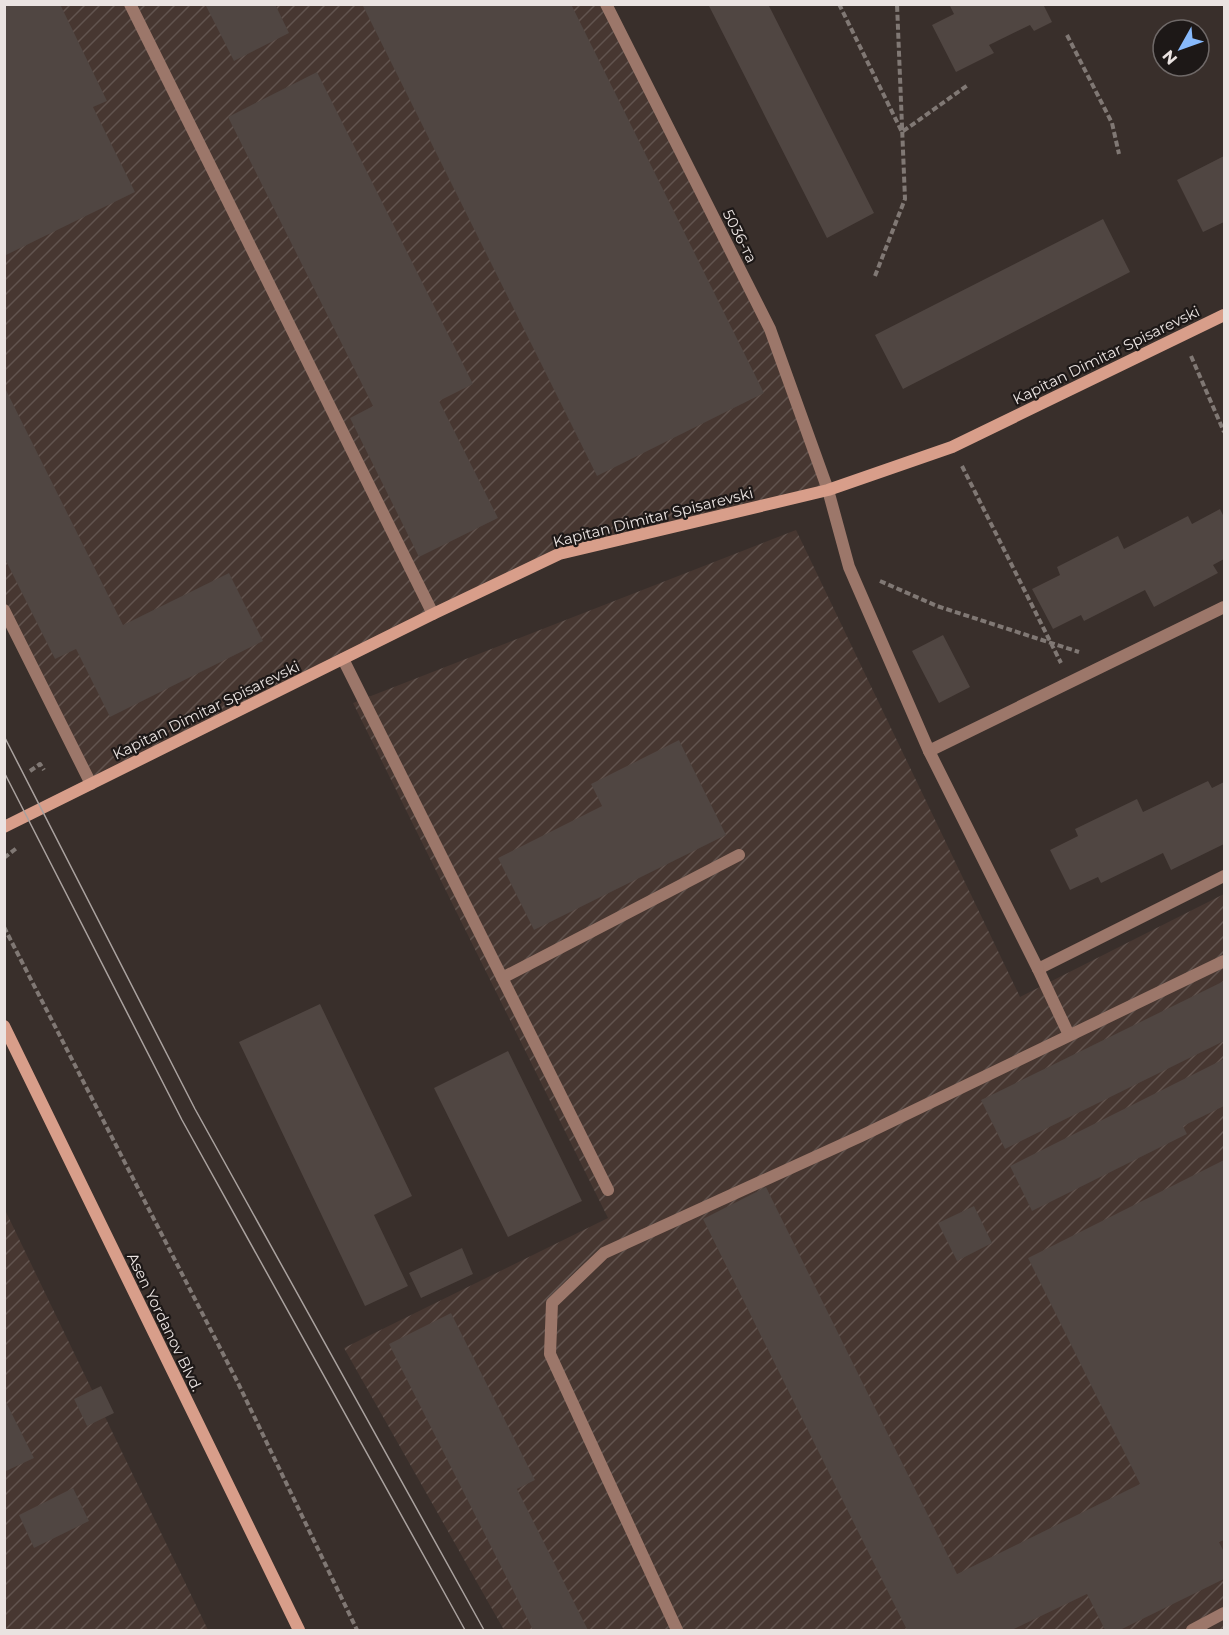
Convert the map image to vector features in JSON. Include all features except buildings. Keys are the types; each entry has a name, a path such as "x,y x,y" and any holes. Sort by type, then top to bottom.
{"street":[{"path":"130,4 434,614"},
{"name":"5036-та","path":"606,4 770,329 828,490 849,567 929,751 1069,1035"},
{"name":"Kapitan Dimitar Spisarevski","path":"4,827 559,554 828,490 952,447 1224,315"},
{"path":"929,751 1224,607"},
{"path":"4,610 91,784"},
{"path":"343,659 608,1190"},
{"path":"502,978 739,855"},
{"path":"1038,969 1224,876"},
{"path":"676,1630 550,1354 552,1303 603,1253 861,1136 1224,961"},
{"name":"Asen Yordanov Blvd.","path":"4,1026 299,1630"},
{"path":"1192,1630 1224,1613"}],"path":[{"path":"839,4 902,132"},
{"path":"875,276 905,199 897,4"},
{"path":"1067,35 1112,123 1119,154"},
{"path":"902,132 968,85"},
{"path":"1182,335 1224,432"},
{"path":"952,447 1071,682"},
{"path":"849,567 937,606 1112,662"},
{"path":"30,771 40,764 44,770"},
{"path":"4,858 23,843"},
{"path":"4,927 238,1383 357,1630"}],"shaded area":[{"path":"5,5 606,5 770,329 828,490 559,554 91,784 5,610"},
{"path":"796,530 1020,997 1224,894 1224,1630 504,1630 344,1348 608,1218 353,703"},
{"path":"5,1210 208,1630 5,1630"}],"tram line":[{"path":"4,736 195,1109 484,1630"},
{"path":"4,772 182,1120 465,1630"}]}
